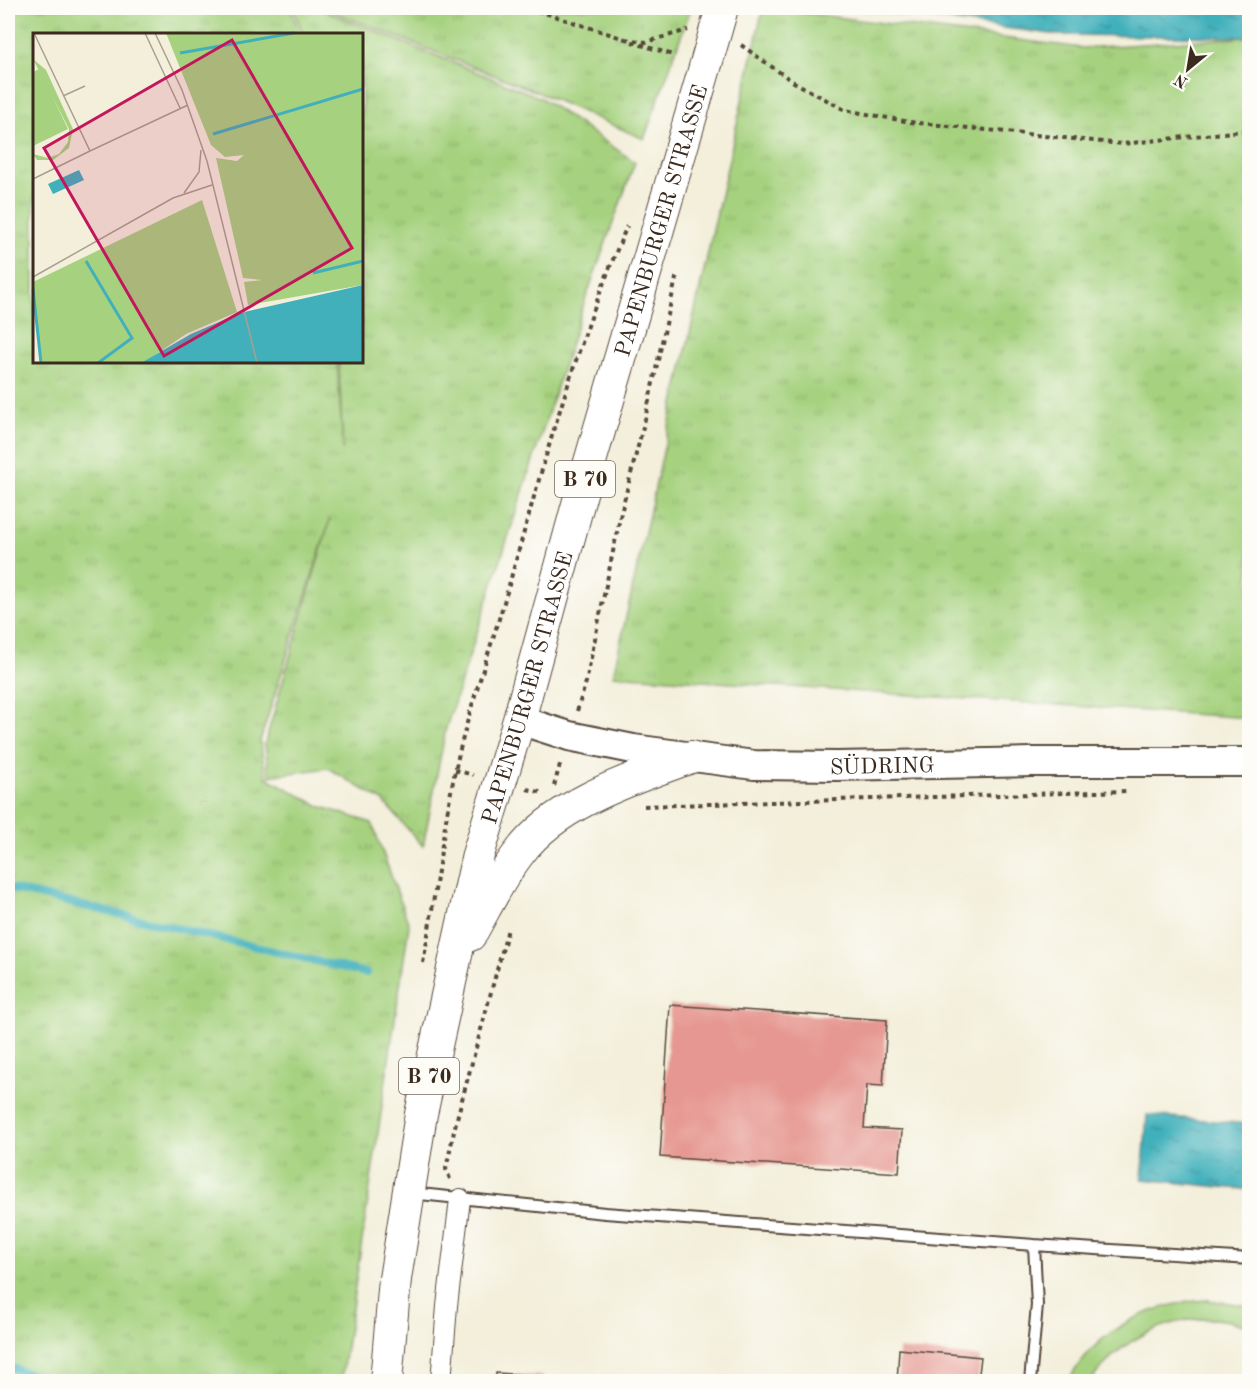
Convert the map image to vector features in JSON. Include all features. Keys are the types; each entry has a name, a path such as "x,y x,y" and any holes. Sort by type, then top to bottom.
{"main road":[{"name":"PAPENBURGER STRASSE","path":"386,1382 395,1279 421,1114 478,855 519,720 583,486 722,8"},
{"name":"SÜDRING","path":"519,720 569,736 633,749 754,765 1250,762"},
{"path":"454,961 520,850 547,824 627,781 691,757"}],"street":[{"path":"441,1382 447,1306 460,1199"}],"lane":[{"path":"410,1193 605,1213 1250,1259"},
{"path":"1030,1382 1037,1305 1034,1245"}],"path":[{"path":"529,8 673,55"},
{"path":"625,39 646,42 686,29 697,32"},
{"path":"730,42 741,45 792,81 844,110 910,122 1122,144 1250,130"},
{"path":"455,770 538,480 601,290 630,219"},
{"path":"586,682 621,513 645,419 678,268"},
{"path":"551,795 569,736"},
{"path":"635,807 1133,791"},
{"path":"460,1199 446,1169 456,1122 508,928"}],"green space":[{"path":"8,8 290,8 300,33 33,33 33,363 337,363 343,450 339,363 363,363 363,33 303,33 293,8 318,8 541,98 635,162 585,300 446,728 423,846 383,801 328,768 269,776 265,743 330,519 260,741 266,777 319,806 372,823 409,925 341,1381 8,1381"},
{"path":"324,8 679,8 690,11 644,139 542,94"},
{"path":"763,8 1082,48 1249,37 1249,718 613,675"},
{"path":"1208,1300 1249,1306 1249,1327 1227,1321 1205,1319 1182,1321 1161,1327 1141,1336 1122,1349 1091,1381 1068,1381 1080,1362 1095,1347 1127,1322 1165,1307"}],"water":[{"path":"850,8 1249,8 1249,37 1059,35"},
{"path":"1147,1115 1249,1124 1249,1190 1142,1179"}],"building":[{"path":"670,1005 887,1020 883,1086 867,1085 864,1128 902,1130 899,1173 660,1157"},
{"path":"899,1349 981,1357 978,1382 897,1382"},
{"path":"496,1373 543,1376 542,1382 496,1382"}],"waterway":[{"path":"8,888 366,973"},
{"path":"8,1366 51,1382"}]}
